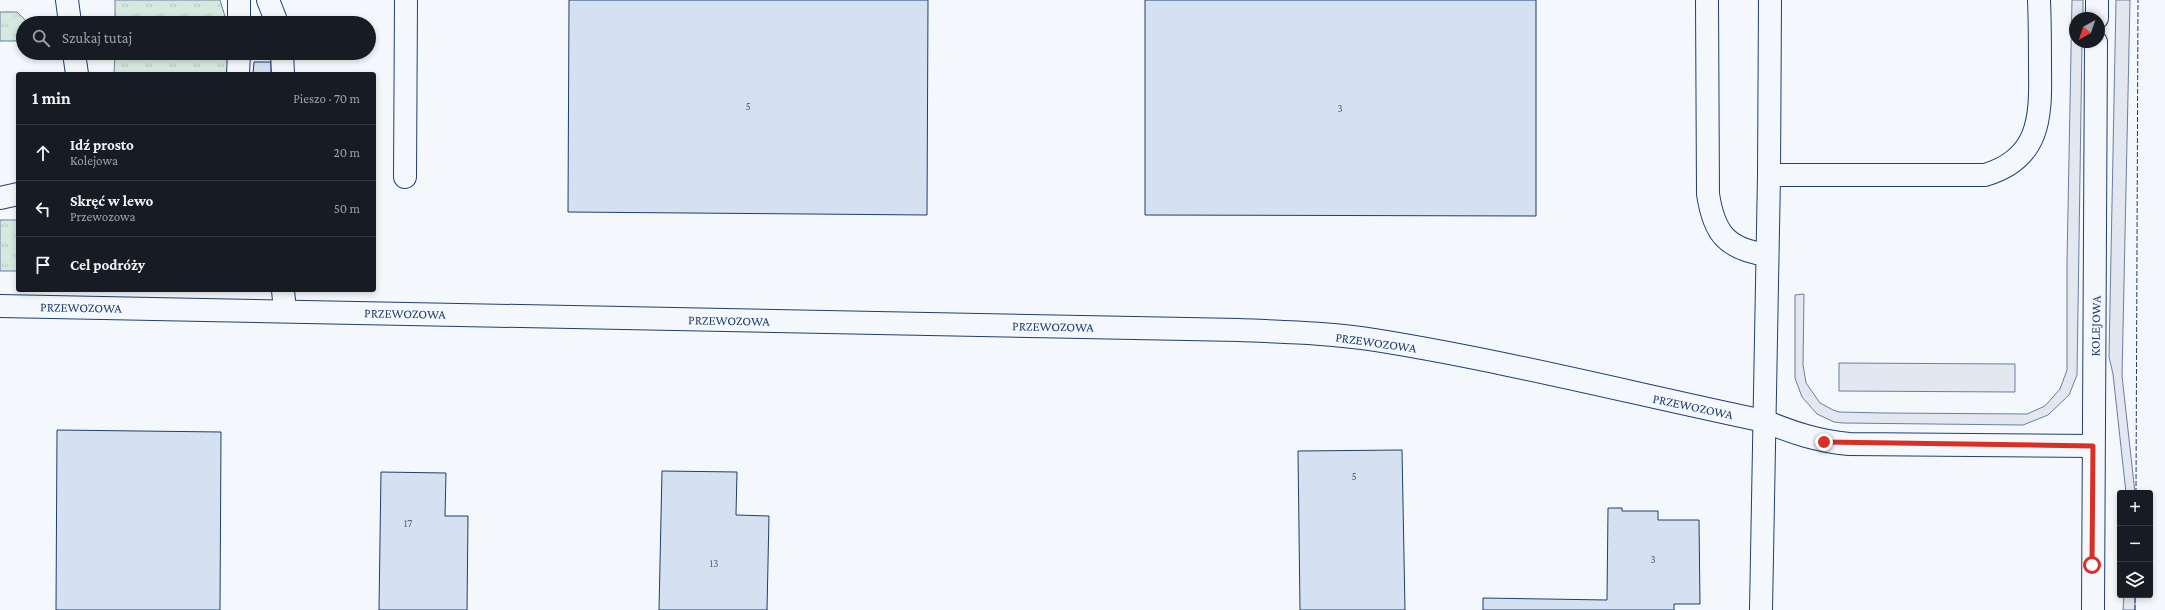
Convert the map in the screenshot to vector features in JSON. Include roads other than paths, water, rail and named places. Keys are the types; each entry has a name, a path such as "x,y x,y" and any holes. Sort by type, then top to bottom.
{"street":[{"path":"67,0 69,16"},
{"path":"239,0 239,16"},
{"path":"268,0 274,16"},
{"path":"405,177 406,0"},
{"path":"1708,0 1708,194 1710,208 1717,228 1729,242 1744,251 1767,256"},
{"path":"1761,610 1769,175 1770,0"},
{"path":"1769,175 1985,175 2000,171 2024,152 2033,137 2038,122 2041,104 2039,0"},
{"path":"2097,0 2097,12"},
{"name":"KOLEJOWA","path":"2092,610 2096,48"},
{"path":"75,60 77,72"},
{"path":"238,72 239,60"},
{"path":"282,60 283,72"},
{"path":"0,198 16,194"},
{"path":"283,292 285,311"},
{"name":"PRZEWOZOWA","path":"0,306 1232,329 1304,333 1374,340 1441,352 1764,421 1805,437 1836,443 2093,446"}]}
